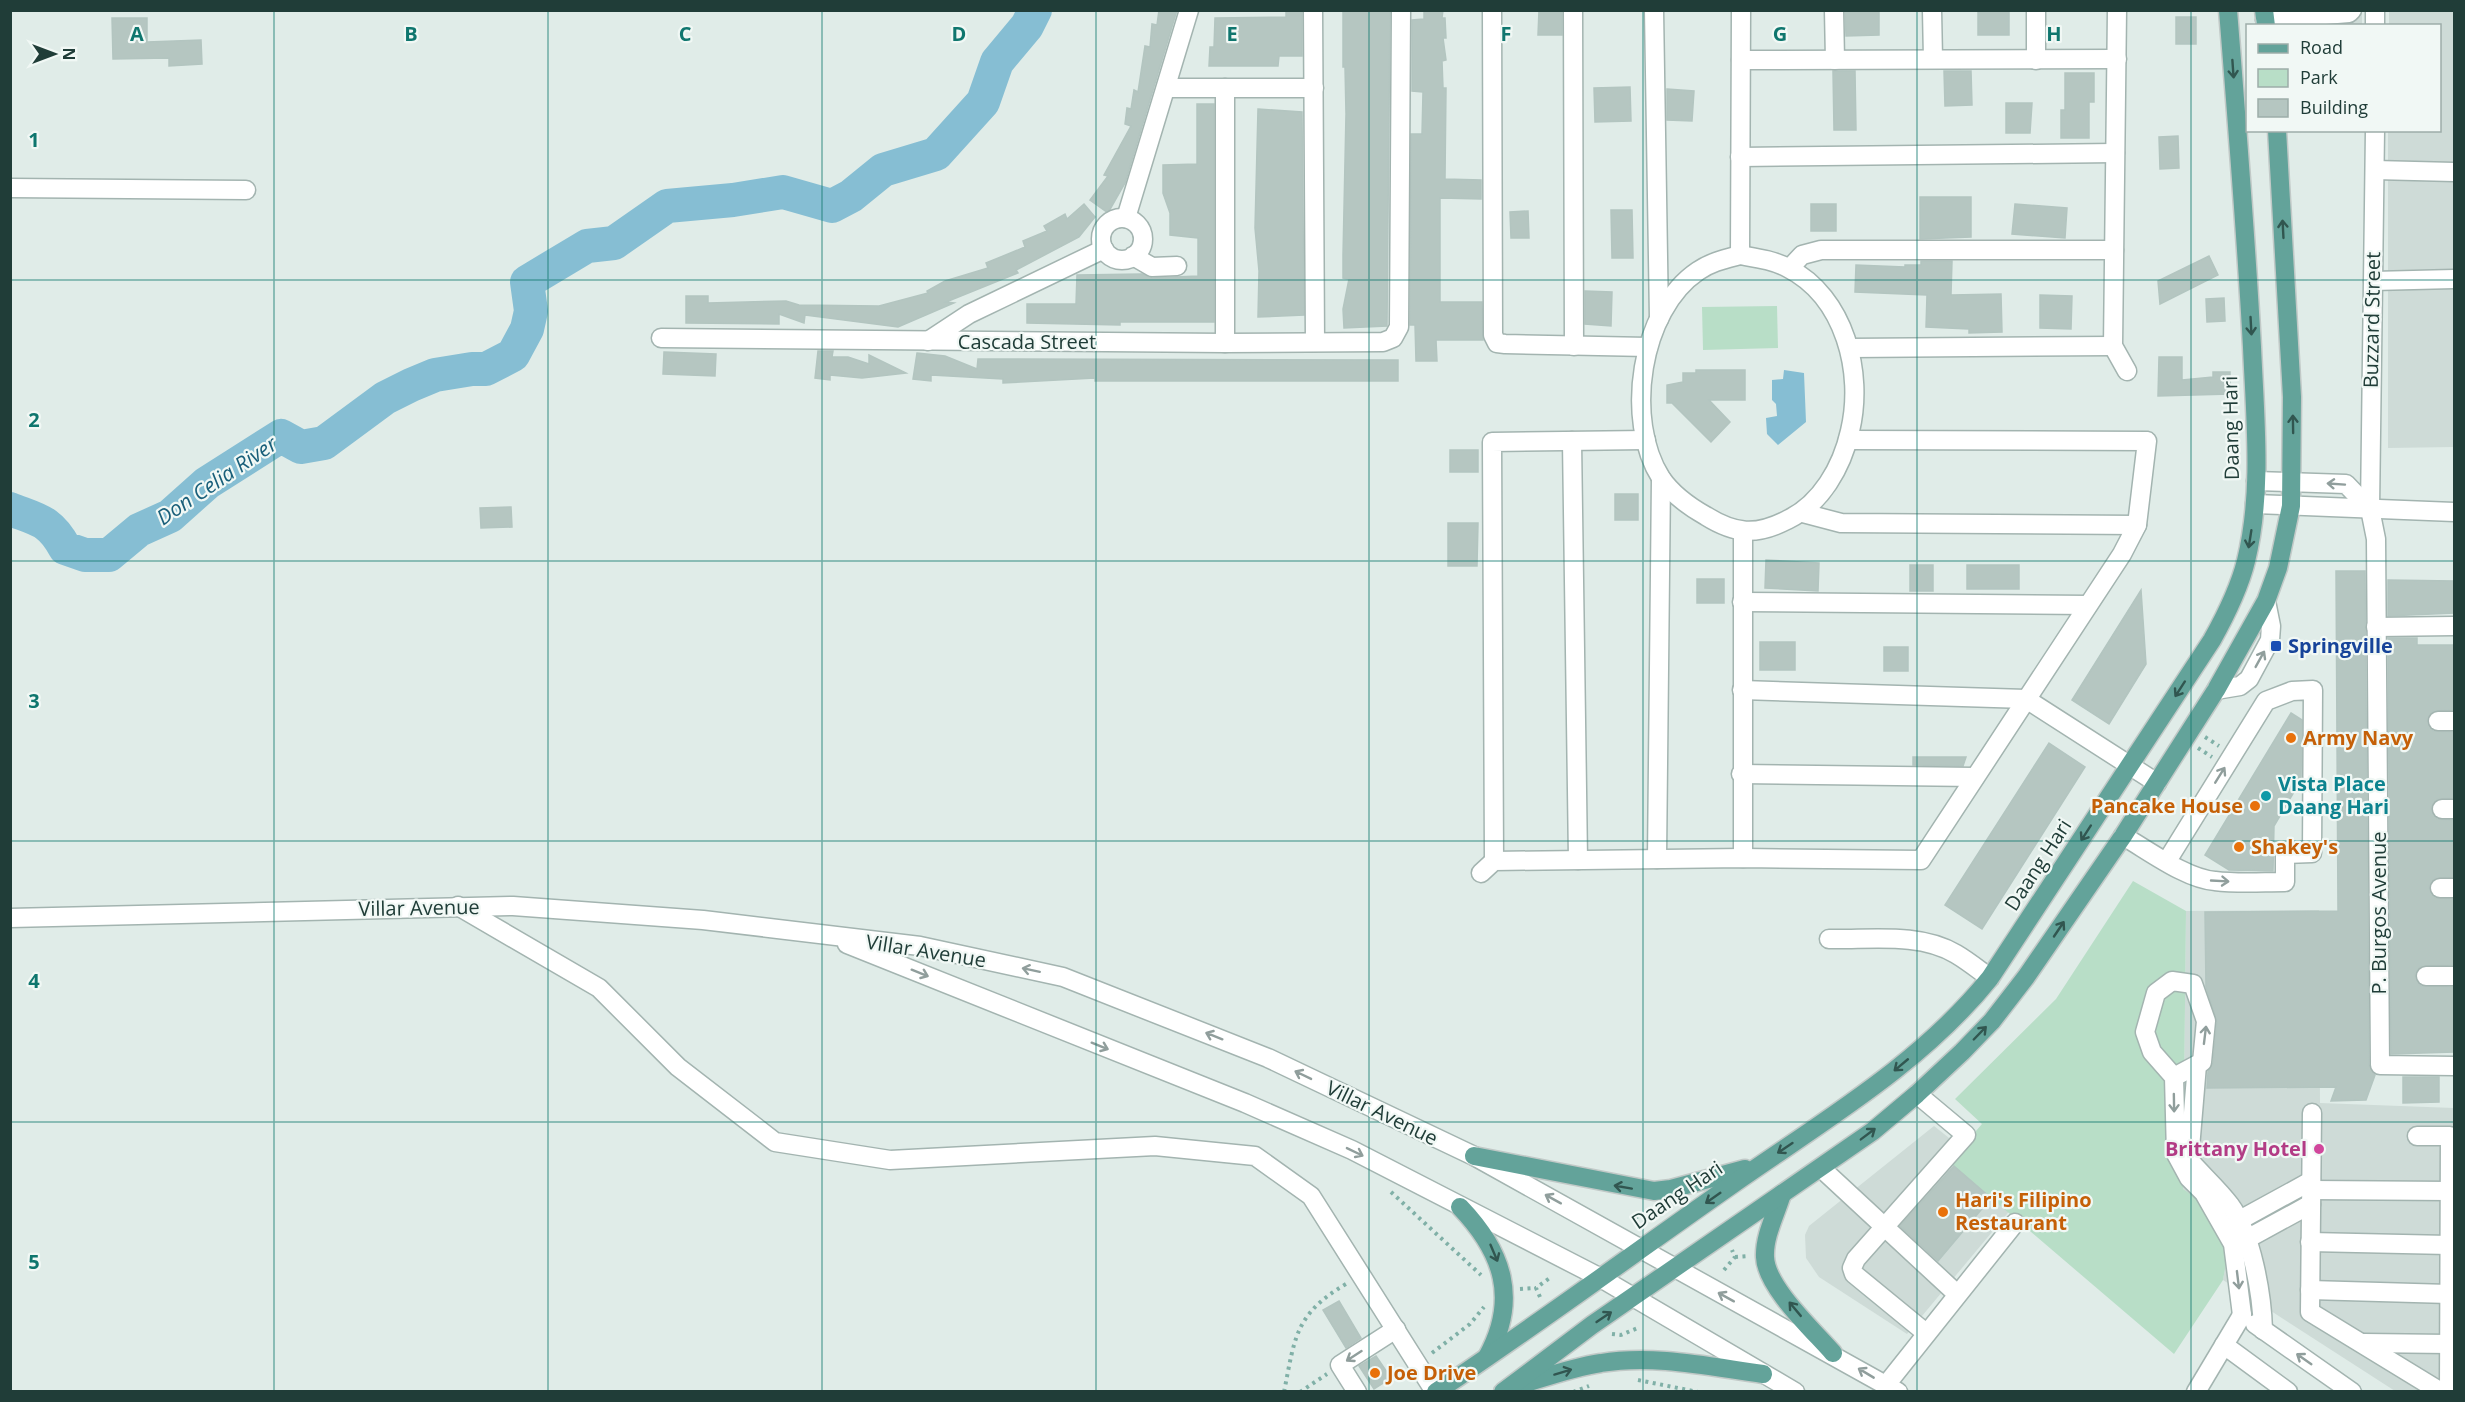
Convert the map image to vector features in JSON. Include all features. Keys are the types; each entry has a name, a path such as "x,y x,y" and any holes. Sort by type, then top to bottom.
{"main road":[{"name":"Daang Hari","path":"1435,1392 1486,1359 1641,1247 1892,1072 1946,1028 1990,978 2130,766 2228,611 2246,561 2255,504 2256,425 2248,268 2228,10"},
{"path":"1505,1390 1633,1297 1821,1168 1917,1094 1992,1021 2026,977 2123,836 2216,690 2266,602 2278,568 2290,506 2292,397 2277,132"},
{"path":"1474,1156 1654,1191 1706,1181 1761,1164"},
{"path":"1782,1194 1767,1241 1767,1270 1785,1297 1833,1353"},
{"path":"1460,1207 1490,1243 1500,1266 1503,1281 1504,1308 1501,1326 1486,1359"},
{"path":"1505,1390 1578,1368 1622,1361 1690,1364 1763,1374"}],"street":[{"path":"1126,218 1189,10"},
{"path":"1313,10 1315,342"},
{"name":"Cascada Street","path":"661,338 1225,343 1383,342 1394,338 1399,327 1401,10"},
{"path":"1492,10 1493,335 1497,343 1505,344 1648,347"},
{"path":"1573,10 1574,346"},
{"path":"1654,10 1659,319"},
{"path":"1740,255 1741,10"},
{"path":"1834,10 1835,60"},
{"path":"1932,10 1933,59"},
{"path":"2036,10 2036,60"},
{"path":"2117,10 2112,346 2127,370"},
{"path":"2265,19 2291,14 2349,13 2352,10"},
{"path":"1742,60 2117,59"},
{"path":"1167,88 1314,88"},
{"path":"1225,88 1225,343"},
{"name":"Buzzard Street","path":"2370,509 2375,132"},
{"path":"1740,157 2115,153"},
{"path":"2375,170 2454,172"},
{"path":"10,188 246,190"},
{"path":"1126,218 1138,225 1141,232 1141,245 1133,256 1120,259 1104,249 1101,236 1107,224 1113,220 1126,218"},
{"path":"928,341 969,314 1104,249"},
{"path":"1790,268 1802,255 1821,250 2114,250"},
{"path":"1657,859 1661,478 1646,440 1642,417 1648,347 1659,319 1677,290 1697,272 1715,261 1740,255 1768,259 1790,268 1806,281 1837,318 1850,348 1854,397 1848,440 1833,475 1803,513 1771,528 1743,532 1716,523 1692,508 1661,478"},
{"path":"1133,256 1152,267 1177,266"},
{"path":"2373,281 2454,279"},
{"path":"1850,348 2112,346"},
{"path":"1646,440 1492,442 1488,867 1578,860 1743,858 1921,860 2122,554 2137,525 2147,441 1848,440"},
{"path":"1572,441 1578,860"},
{"path":"2256,481 2346,484 2370,509"},
{"path":"2255,504 2454,512"},
{"name":"P. Burgos Avenue","path":"2370,509 2376,539 2380,1065 2454,1066"},
{"path":"1803,513 1841,522 2137,525"},
{"path":"1743,532 1743,858"},
{"path":"1742,602 2088,605"},
{"path":"2376,627 2454,626"},
{"path":"1742,690 2026,699 2157,783"},
{"path":"2123,836 2167,861 2192,874 2213,881 2285,882 2285,854 2312,853 2313,690 2292,691 2266,701 2167,861"},
{"path":"1742,774 1975,777"},
{"path":"458,906 599,988 678,1067 775,1142 890,1160 1155,1146 1255,1156 1311,1196 1435,1392"},
{"name":"Villar Avenue","path":"10,918 513,906 703,920 920,946 1063,977 1268,1058 1474,1156 1833,1353 1892,1388"},
{"name":"Villar Avenue","path":"826,936 1245,1103 1352,1150 1599,1277 1795,1392"},
{"path":"1829,939 1914,940 1935,945 1955,953 1990,978"},
{"path":"2426,976 2454,976"},
{"path":"2174,1077 2202,1062 2206,1021 2193,984 2172,981 2156,993 2145,1032 2152,1052 2174,1077 2176,1154 2189,1178 2211,1203 2233,1244 2242,1315 2196,1392"},
{"path":"2197,1065 2189,1160 2230,1206 2238,1221 2259,1285 2263,1330"},
{"path":"1917,1094 1966,1135 1856,1259 1852,1268 1854,1274 1926,1333"},
{"path":"2312,1113 2310,1312 2441,1392"},
{"path":"2417,1136 2450,1136 2449,1392"},
{"path":"1821,1168 1957,1294"},
{"path":"2238,1221 2311,1192 2450,1191"},
{"path":"2245,1240 2311,1192"},
{"path":"1892,1388 1926,1333 2014,1223"},
{"path":"2310,1242 2449,1245"},
{"path":"2310,1290 2449,1294"},
{"path":"2242,1315 2352,1392"},
{"path":"1356,1392 1340,1365 1396,1329"},
{"path":"2362,1343 2449,1344"},
{"path":"2224,1345 2288,1392"}],"path":[{"path":"2188,734 2229,760"},
{"path":"2188,734 2229,760"},
{"path":"1383,1184 1478,1271 1486,1282"},
{"path":"1635,1218 1654,1208 1661,1211"},
{"path":"1724,1270 1735,1257 1732,1250"},
{"path":"1284,1392 1293,1344 1306,1316 1321,1299 1361,1275"},
{"path":"1519,1289 1536,1288 1551,1276"},
{"path":"1536,1288 1540,1297"},
{"path":"1417,1363 1470,1324 1487,1302"},
{"path":"1611,1334 1621,1335 1640,1327"},
{"path":"1300,1392 1340,1365"},
{"path":"1630,1380 1656,1382 1698,1392"},
{"path":"1573,1392 1598,1384"}],"shaded area":[{"path":"2290,11 2362,11 2362,24 2291,24"},
{"path":"2389,11 2454,11 2454,447 2388,448 2388,132 2441,132 2441,24 2389,24"},
{"name":"Brittany Hotel","path":"2319,910 2320,1103 2454,1108 2454,1391 2395,1391 2223,1280 2228,1253 2183,1189 2186,911"},
{"path":"1934,1126 2022,1196 1907,1334 1819,1277 1806,1258 1805,1235 1809,1226"}],"green space":[{"path":"1777,306 1778,348 1703,350 1702,307"},
{"path":"2133,881 2186,911 2183,1189 2205,1204 2228,1253 2223,1280 2174,1354 1949,1162 1982,1124 1955,1099 2056,999"}],"water":[{"path":"1784,370 1804,373 1806,422 1778,445 1767,434 1766,418 1777,416 1776,404 1772,400 1772,380 1783,379"}],"building":[{"path":"1159,10 1177,10 1125,183 1108,213 1090,200 1108,176 1104,175 1131,126 1125,124 1127,108 1131,109 1134,90 1138,92 1145,46 1150,47 1152,24 1157,25"},
{"path":"1343,10 1390,10 1387,326 1344,328 1343,309 1349,279 1343,278 1346,114"},
{"path":"1424,10 1443,10 1442,18 1445,18 1446,38 1443,38 1446,60 1442,61 1443,88 1446,88 1445,179 1481,180 1481,199 1440,198 1440,302 1482,302 1483,340 1436,340 1437,361 1416,361 1415,325 1410,325 1411,134 1422,134 1423,92 1412,91 1412,20 1424,19"},
{"path":"1539,10 1562,10 1562,35 1538,35"},
{"path":"1845,10 1879,10 1879,35 1846,36"},
{"path":"1978,10 2009,10 2009,35 1978,35"},
{"path":"1286,11 1302,11 1302,56 1279,56 1278,66 1209,66 1210,47 1214,47 1215,18 1286,17"},
{"path":"2176,17 2196,17 2196,44 2176,44"},
{"path":"112,18 147,18 147,42 201,40 202,64 169,66 169,58 113,59"},
{"path":"1833,71 1855,71 1856,130 1834,130"},
{"path":"1944,71 1971,71 1972,105 1945,106"},
{"path":"2065,73 2094,73 2094,102 2089,102 2089,138 2061,138 2061,110 2065,110"},
{"path":"1630,87 1631,121 1595,122 1594,88"},
{"path":"1667,89 1694,91 1692,121 1667,120"},
{"path":"2006,103 2032,103 2030,133 2006,133"},
{"path":"1197,104 1214,104 1214,322 1120,322 1120,325 1027,323 1027,304 1076,304 1077,275 1142,274 1152,278 1198,276 1198,238 1170,235 1170,213 1163,193 1163,165 1197,164"},
{"path":"1258,109 1302,112 1304,315 1258,317 1259,271 1255,228"},
{"path":"2178,136 2179,168 2160,169 2159,137"},
{"path":"1920,197 1971,197 1971,237 1920,239"},
{"path":"1084,204 1095,217 1079,237 1016,270 1018,273 946,302 954,303 898,327 805,315 804,323 779,314 779,324 686,323 686,296 708,296 708,303 786,301 799,305 879,306 928,293 927,291 945,281 988,268 986,263 1025,247 1023,241 1047,231 1044,226 1065,214 1067,219"},
{"path":"1811,204 1836,204 1836,231 1811,231"},
{"path":"2015,204 2067,208 2065,238 2012,234"},
{"path":"1611,210 1632,210 1633,258 1612,258"},
{"path":"1528,211 1529,238 1511,238 1510,212"},
{"path":"2209,256 2218,275 2160,304 2158,281"},
{"path":"1921,261 1952,261 1951,295 2001,294 2002,332 1969,333 1969,329 1926,327 1927,295 1855,292 1856,265 1905,267 1905,265 1921,265"},
{"path":"1585,291 1612,292 1611,326 1585,324"},
{"path":"2040,295 2072,296 2071,329 2040,328"},
{"path":"2224,298 2225,321 2207,322 2206,299"},
{"path":"818,351 833,351 832,357 848,357 869,364 869,355 906,373 862,378 830,375 830,380 815,378"},
{"path":"664,352 716,354 715,376 663,374"},
{"path":"917,353 945,356 977,369 978,359 1398,360 1398,381 1095,381 1095,378 1003,383 1003,379 931,375 931,381 913,379"},
{"path":"2159,357 2182,357 2182,380 2213,377 2213,372 2230,372 2230,394 2158,396"},
{"path":"1696,370 1745,370 1745,400 1709,400 1730,422 1711,442 1672,403 1667,403 1667,385 1683,382 1683,373 1696,373"},
{"path":"1450,450 1478,450 1478,472 1450,472"},
{"path":"1615,494 1638,494 1638,520 1615,520"},
{"path":"511,507 512,527 481,528 480,508"},
{"path":"1448,523 1478,523 1477,566 1448,566"},
{"path":"1766,560 1819,563 1818,591 1765,588"},
{"path":"1910,565 1933,565 1933,591 1910,591"},
{"path":"1967,565 2019,565 2019,589 1967,589"},
{"path":"2336,571 2365,571 2369,1065 2375,1075 2366,1100 2331,1101 2336,1087 2207,1088 2208,1072 2213,1063 2217,1022 2206,987 2205,912 2338,911"},
{"path":"1697,579 1724,579 1724,603 1697,603"},
{"path":"2388,580 2454,581 2454,613 2388,616"},
{"path":"2141,590 2146,664 2109,724 2072,700"},
{"path":"2388,638 2417,638 2417,645 2454,645 2454,710 2433,711 2427,720 2433,731 2454,732 2454,798 2437,799 2431,808 2437,819 2454,820 2454,877 2435,878 2429,887 2435,898 2454,899 2454,965 2421,966 2415,975 2421,986 2454,987 2454,1052 2391,1054"},
{"path":"1760,642 1795,642 1795,670 1760,670"},
{"path":"1884,647 1908,647 1908,671 1884,671"},
{"name":"Vista Place Daang Hari","path":"2291,713 2302,720 2301,780 2274,826 2273,871 2229,870 2205,855"},
{"path":"2049,743 2085,767 1982,929 1945,905"},
{"path":"1913,757 1966,757 1963,766 1913,765"},
{"path":"2403,1077 2439,1077 2439,1102 2403,1103"},
{"name":"Hari's Filipino Restaurant","path":"1954,1166 1991,1198 1938,1261 1900,1226"},
{"path":"1339,1301 1361,1338 1346,1348 1323,1310"},
{"name":"Joe Drive","path":"1376,1356 1391,1378 1374,1389 1359,1366"}],"waterway":[{"name":"Don Celia River","path":"10,509 48,526 65,548 85,555 109,555 139,530 170,516 207,483 281,436 301,447 324,443 385,398 411,385 435,375 486,369 513,355 527,329 531,311 527,282 587,246 614,243 667,206 733,200 783,192 832,206 851,196 883,170 936,154 983,102 997,62 1027,26 1035,10"}],"place":[{"name":"Springville","path":"2276,646"},
{"name":"Army Navy","path":"2291,738"},
{"name":"Vista Place Daang Hari","path":"2266,796"},
{"name":"Pancake House","path":"2255,806"},
{"name":"Shakey's","path":"2239,847"},
{"name":"Brittany Hotel","path":"2319,1149"},
{"name":"Hari's Filipino Restaurant","path":"1943,1212"},
{"name":"Joe Drive","path":"1375,1373"}]}
